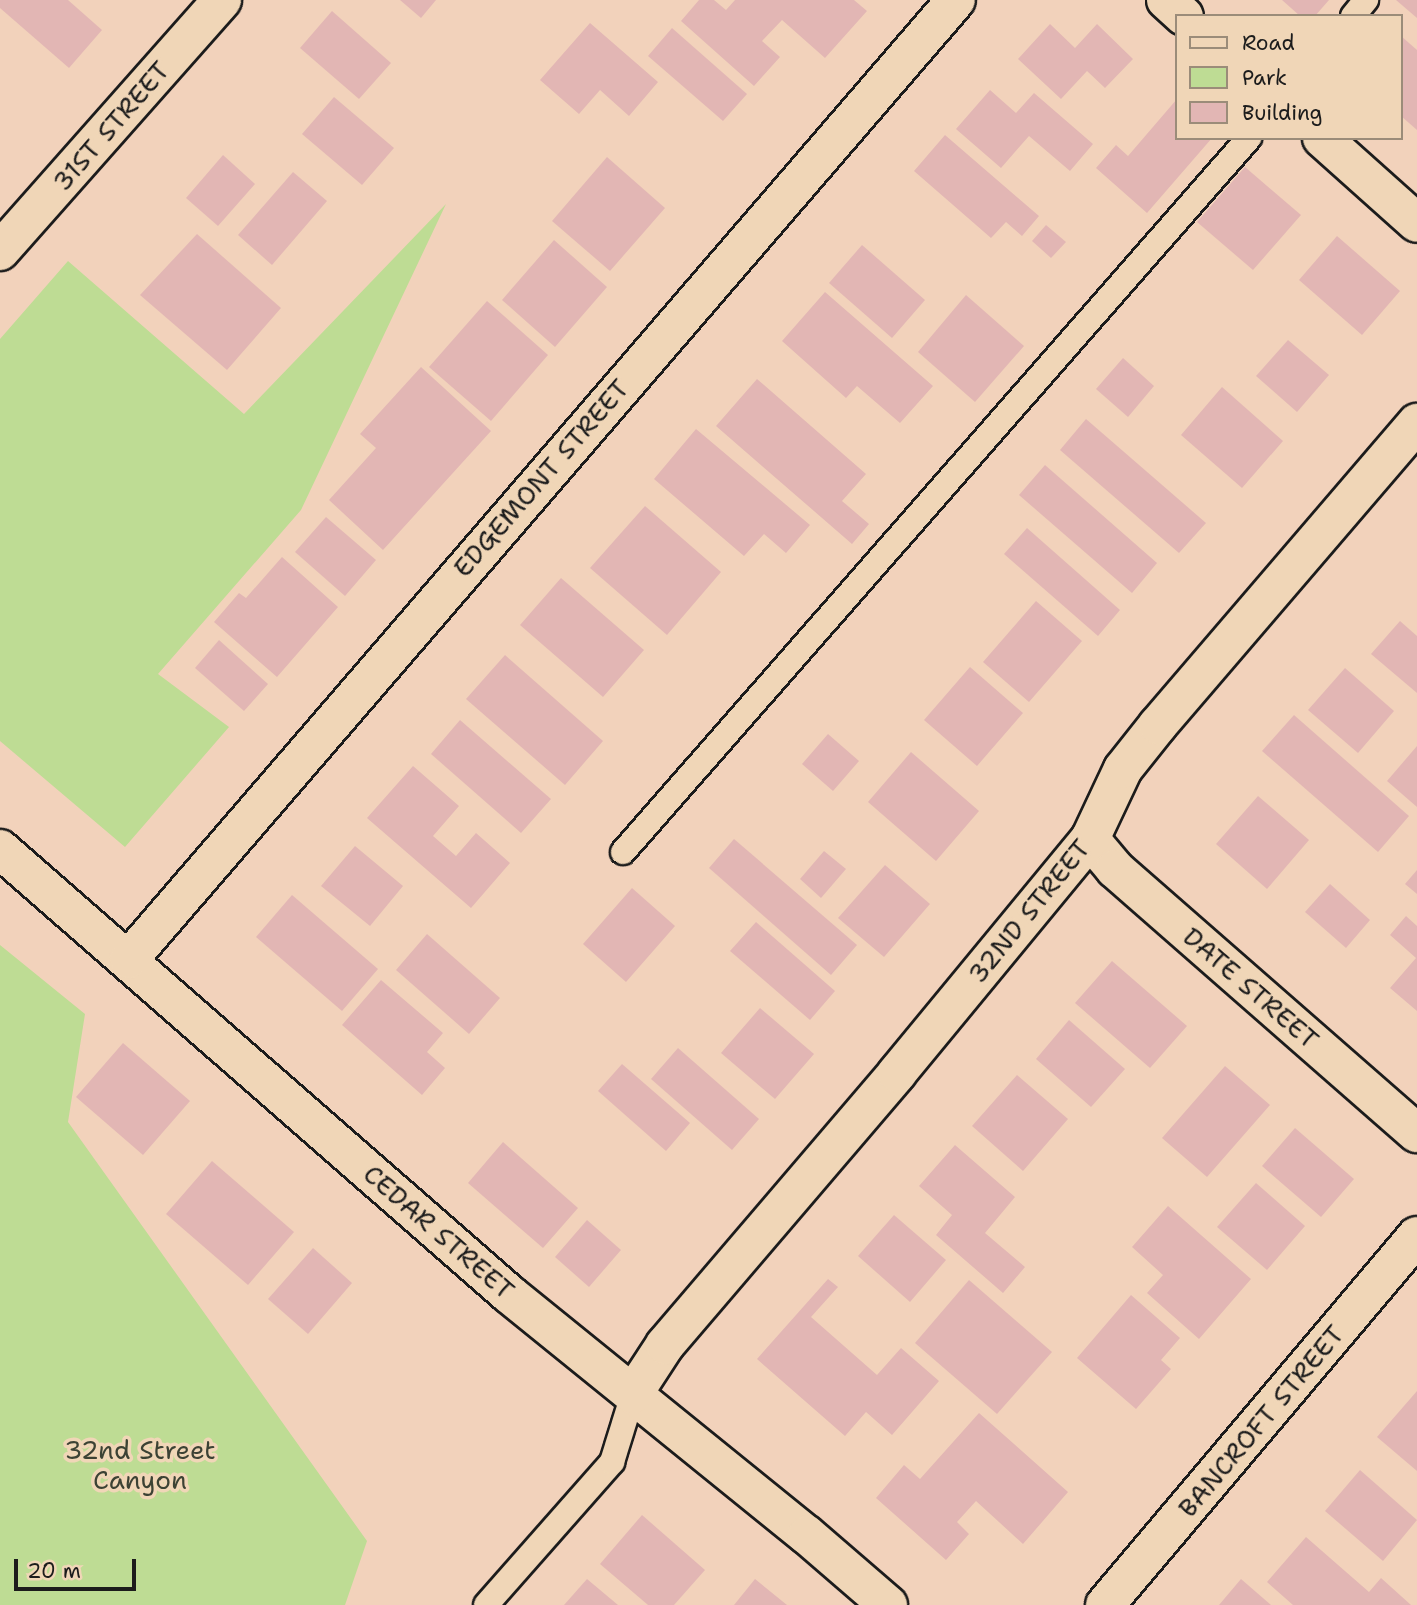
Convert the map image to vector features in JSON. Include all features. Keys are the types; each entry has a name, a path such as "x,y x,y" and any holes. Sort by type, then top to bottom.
{"street":[{"name":"31ST STREET","path":"0,251 222,0"},
{"name":"EDGEMONT STREET","path":"128,959 956,0"},
{"path":"1166,0 1182,14"},
{"path":"1324,140 1417,223"},
{"name":"32ND STREET","path":"633,1394 665,1345 897,1073 1090,839 1123,769 1158,725 1417,423"},
{"name":"DATE STREET","path":"1090,839 1115,869 1417,1133"},
{"name":"CEDAR STREET","path":"0,849 509,1294 888,1605"},
{"name":"BANCROFT STREET","path":"1105,1605 1417,1236"}],"lane":[{"path":"1355,14 1366,0"},
{"path":"623,852 1247,140"},
{"path":"486,1605 612,1462 633,1394"}],"green space":[{"path":"446,204 301,510 158,674 229,727 125,847 0,741 0,339 68,261 244,414"},
{"name":"32nd Street Canyon","path":"0,945 85,1014 68,1122 367,1541 345,1605 0,1605"}],"building":[{"path":"0,0 68,0 102,30 69,68 0,8"},
{"path":"400,0 436,0 421,18"},
{"path":"699,0 714,0 726,10 735,0 854,0 867,11 825,58 782,20 762,41 780,57 754,86 681,21"},
{"path":"1282,0 1329,0 1317,14 1298,14"},
{"path":"1396,0 1417,0 1417,18"},
{"path":"332,11 391,63 359,99 300,48"},
{"path":"590,23 658,82 629,116 600,90 579,114 540,80"},
{"path":"1050,24 1075,48 1097,24 1133,59 1105,88 1087,71 1061,99 1018,59"},
{"path":"672,28 747,94 723,121 648,56"},
{"path":"1403,38 1417,50 1417,130 1403,118"},
{"path":"990,90 1016,113 1034,93 1093,144 1070,171 1029,136 1001,168 956,129"},
{"path":"334,97 394,148 362,185 302,134"},
{"path":"1176,100 1176,140 1210,140 1147,213 1096,168 1116,145 1128,156"},
{"path":"945,135 1039,216 1022,236 1006,222 991,238 914,171"},
{"path":"223,155 255,184 218,226 186,198"},
{"path":"607,157 665,208 610,271 552,221"},
{"path":"1245,167 1301,215 1253,270 1197,222"},
{"path":"293,172 327,201 272,265 238,235"},
{"path":"1046,225 1066,242 1051,258 1032,241"},
{"path":"197,234 281,308 227,370 140,295"},
{"path":"1337,236 1400,291 1362,335 1299,280"},
{"path":"554,240 607,287 555,347 502,300"},
{"path":"862,245 925,300 892,338 829,283"},
{"path":"825,292 933,386 900,423 857,386 846,398 782,341"},
{"path":"966,295 1024,346 975,402 918,352"},
{"path":"487,301 548,355 491,421 429,367"},
{"path":"1288,340 1329,375 1297,412 1256,376"},
{"path":"1123,358 1154,386 1128,417 1096,389"},
{"path":"421,367 491,431 383,550 329,500 376,448 360,434"},
{"path":"757,379 866,474 842,501 869,524 852,544 716,426"},
{"path":"1222,387 1283,441 1242,488 1181,435"},
{"path":"1086,419 1206,523 1179,553 1060,450"},
{"path":"696,429 810,525 786,553 764,534 744,556 654,479"},
{"path":"1045,465 1157,563 1132,593 1019,495"},
{"path":"645,506 721,572 667,635 590,568"},
{"path":"326,517 376,560 345,596 295,552"},
{"path":"1027,528 1120,610 1098,636 1004,554"},
{"path":"282,557 338,607 277,677 214,622 239,593 246,598"},
{"path":"561,578 644,650 603,697 520,625"},
{"path":"1036,601 1082,641 1029,702 983,662"},
{"path":"1400,621 1417,636 1417,693 1371,654"},
{"path":"219,640 268,684 244,711 195,668"},
{"path":"505,655 603,741 565,785 466,699"},
{"path":"970,667 1023,713 977,766 924,720"},
{"path":"1345,668 1394,711 1358,753 1308,710"},
{"path":"1294,715 1409,816 1378,852 1262,751"},
{"path":"460,720 551,799 521,833 431,754"},
{"path":"828,734 859,761 833,791 802,764"},
{"path":"1417,746 1417,807 1387,781"},
{"path":"911,752 979,811 936,861 868,802"},
{"path":"413,766 459,806 433,836 456,856 476,833 510,863 471,908 367,818"},
{"path":"1258,796 1309,840 1267,889 1216,844"},
{"path":"734,839 857,945 831,975 709,868"},
{"path":"355,846 403,886 370,926 321,886"},
{"path":"824,851 846,869 821,898 800,879"},
{"path":"885,865 930,904 884,957 838,918"},
{"path":"1417,870 1417,894 1405,884"},
{"path":"1330,884 1370,920 1346,948 1305,912"},
{"path":"632,888 675,926 626,982 583,944"},
{"path":"292,895 378,969 342,1011 256,937"},
{"path":"1406,916 1417,926 1417,1011 1390,988 1416,958 1390,935"},
{"path":"756,922 835,991 810,1020 730,951"},
{"path":"427,934 500,998 469,1034 396,970"},
{"path":"1112,961 1187,1026 1150,1068 1075,1003"},
{"path":"381,980 443,1033 427,1052 445,1068 422,1095 342,1025"},
{"path":"760,1008 814,1054 775,1099 721,1053"},
{"path":"1069,1020 1125,1069 1091,1107 1036,1059"},
{"path":"123,1043 190,1101 143,1155 76,1097"},
{"path":"678,1048 759,1119 732,1150 651,1079"},
{"path":"622,1064 690,1123 666,1151 598,1091"},
{"path":"1225,1066 1270,1105 1207,1177 1162,1138"},
{"path":"1017,1075 1068,1119 1023,1171 972,1126"},
{"path":"1295,1128 1354,1179 1321,1217 1262,1166"},
{"path":"503,1142 578,1208 543,1248 468,1183"},
{"path":"955,1145 1015,1197 985,1233 1025,1267 1003,1293 936,1235 952,1215 919,1186"},
{"path":"212,1161 294,1232 248,1285 166,1214"},
{"path":"1256,1183 1305,1226 1267,1270 1217,1227"},
{"path":"1168,1206 1251,1279 1199,1339 1147,1293 1163,1275 1132,1247"},
{"path":"894,1215 946,1260 910,1302 858,1256"},
{"path":"587,1220 621,1250 589,1287 555,1257"},
{"path":"313,1248 352,1283 308,1334 268,1299"},
{"path":"828,1279 838,1287 811,1317 877,1375 901,1348 939,1381 892,1435 866,1412 845,1436 757,1359"},
{"path":"969,1280 1052,1352 997,1414 915,1343"},
{"path":"1131,1295 1180,1338 1161,1360 1171,1369 1136,1409 1077,1358"},
{"path":"1417,1391 1417,1471 1377,1437"},
{"path":"979,1413 1068,1492 1023,1544 976,1501 957,1522 969,1534 946,1560 876,1498 904,1465 920,1479"},
{"path":"1360,1470 1417,1520 1383,1561 1325,1511"},
{"path":"642,1515 705,1570 674,1605 648,1605 600,1564"},
{"path":"1306,1537 1369,1592 1381,1578 1411,1605 1293,1605 1267,1582"},
{"path":"587,1579 618,1605 564,1605"},
{"path":"755,1579 787,1605 734,1605"},
{"path":"1241,1579 1271,1605 1219,1605"}]}
